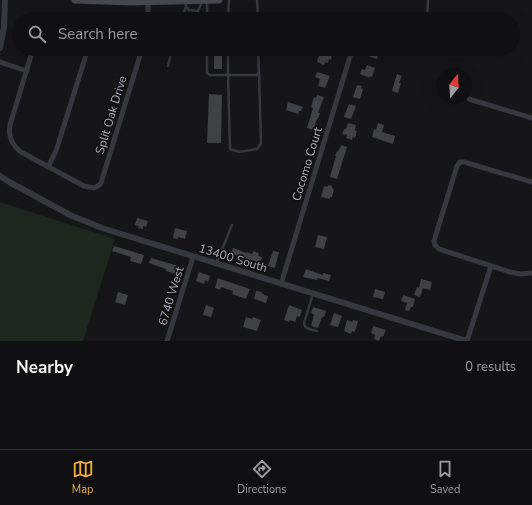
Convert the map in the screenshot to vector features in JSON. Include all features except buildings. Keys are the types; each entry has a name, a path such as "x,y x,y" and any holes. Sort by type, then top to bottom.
{"main road":[{"path":"75,0 186,4 202,0 219,0"}],"street":[{"path":"0,48 3,32 5,0"},
{"path":"148,2 148,12"},
{"path":"31,56 10,125 10,136 15,147 21,152 48,167 56,151 85,56"},
{"name":"Split Oak Drive","path":"48,167 84,186 92,188 101,183 140,56"},
{"name":"Cocomo Court","path":"281,284 350,56"},
{"path":"0,62 27,71"},
{"path":"472,100 532,118"},
{"path":"532,182 460,162 457,166 435,239 435,245 439,249 515,273 532,273"},
{"name":"13400 South","path":"0,176 24,191 72,216 115,233 467,341"},
{"name":"6740 West","path":"167,341 193,257"},
{"path":"467,341 491,266"}],"lane":[{"path":"186,4 189,10 198,11 202,0"},
{"path":"207,0 207,12"},
{"path":"228,0 228,12"},
{"path":"257,0 258,12"},
{"path":"427,12 428,0"},
{"path":"168,66 170,56"},
{"path":"207,56 208,73 210,75 257,74 259,72"},
{"path":"228,56 230,149 239,152 257,149 261,143 258,56"},
{"path":"216,264 232,225"},
{"path":"313,294 304,326 305,328 317,331"}],"shaded area":[{"path":"0,202 115,239 83,341 0,341"}]}
